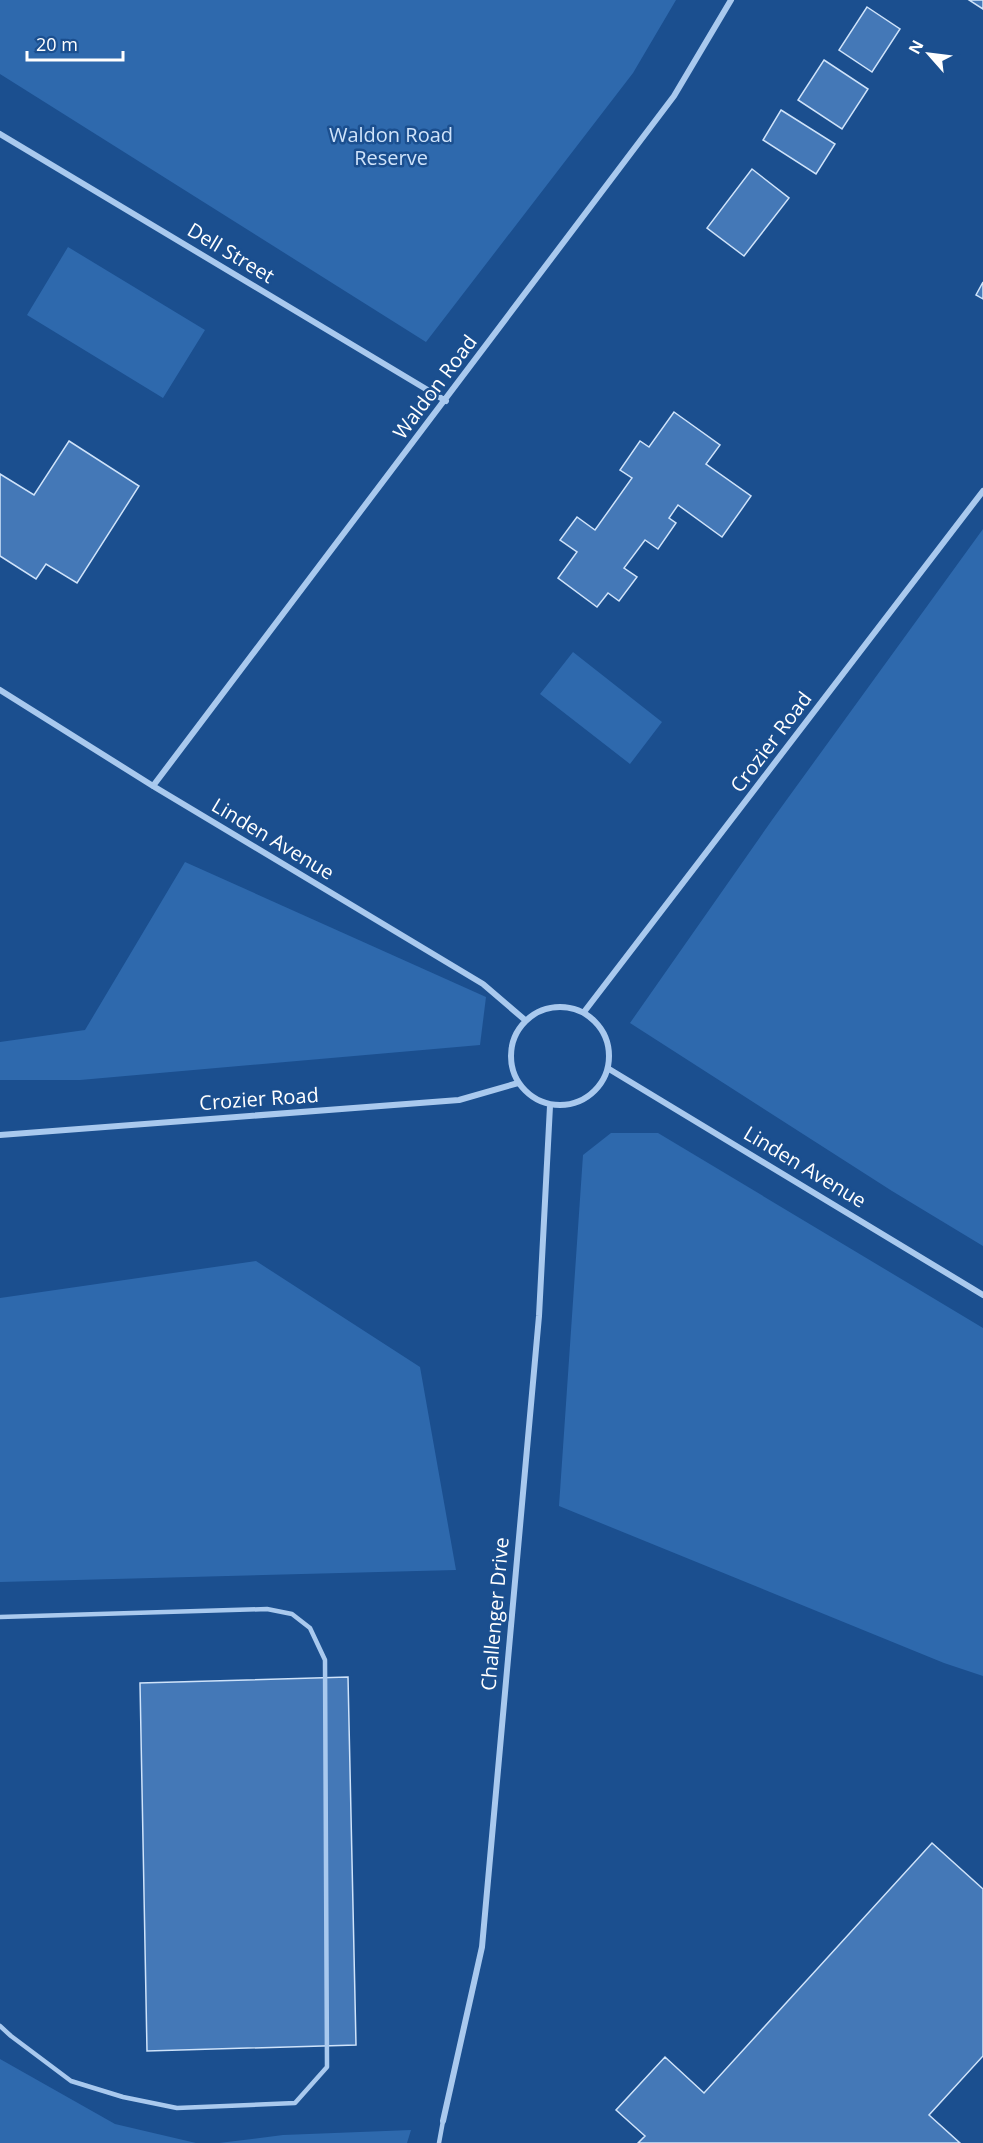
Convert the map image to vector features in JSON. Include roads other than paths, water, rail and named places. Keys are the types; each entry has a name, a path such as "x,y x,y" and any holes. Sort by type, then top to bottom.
{"street":[{"name":"Waldon Road","path":"153,786 446,401 674,96 731,0"},
{"name":"Dell Street","path":"0,134 446,401"},
{"name":"Crozier Road","path":"584,1012 983,491"},
{"name":"Linden Avenue","path":"0,690 153,786 483,984 525,1020"},
{"path":"564,1006 584,1012 601,1026 609,1047 609,1069 597,1091 575,1104 550,1106 527,1094 518,1083 510,1062 513,1039 525,1020 543,1009 564,1006"},
{"name":"Linden Avenue","path":"609,1069 983,1295"},
{"name":"Crozier Road","path":"0,1135 459,1100 518,1083"},
{"name":"Challenger Drive","path":"443,2121 482,1947 539,1316 550,1106"}],"lane":[{"path":"0,1617 267,1609 292,1614 310,1628 325,1660 327,2067 296,2103 177,2108 123,2097 71,2081 0,2026"},
{"path":"439,2143 443,2121"}],"park label":[{"name":"Waldon Road Reserve","path":"391,146"}]}
